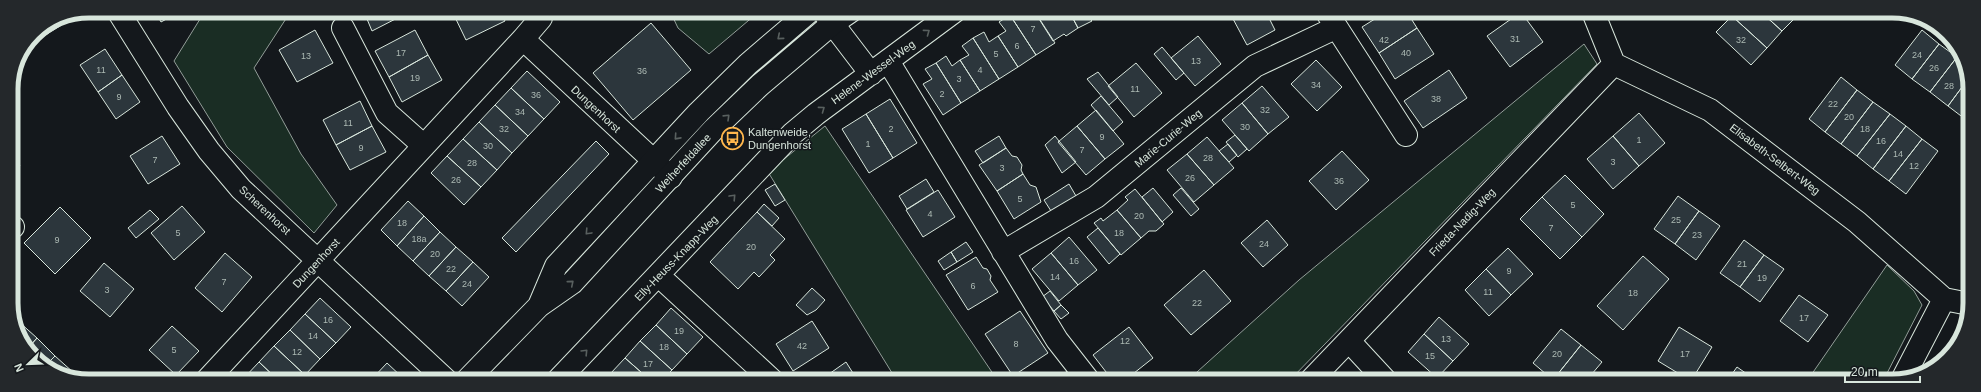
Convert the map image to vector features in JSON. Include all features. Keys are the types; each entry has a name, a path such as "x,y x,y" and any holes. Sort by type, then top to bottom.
{"street":[{"name":"Scherenhorst","path":"122,18 178,107 209,151 241,189 440,374"},
{"name":"Dungenhorst","path":"213,374 541,18"},
{"name":"Weiherfeldallee","path":"539,306 556,266 699,112 748,64 802,18"},
{"name":"Weiherfeldallee","path":"473,374 539,306 572,283 713,130 827,18"},
{"path":"827,18 871,74"},
{"name":"Helene-Wessel-Weg","path":"792,134 816,114 946,18"},
{"path":"1595,18 1614,64"},
{"name":"Marie-Curie-Weg","path":"1003,252 1096,197 1255,66 1330,20 1406,135"},
{"path":"344,28 387,113 424,146"},
{"name":"Dungenhorst","path":"523,39 653,162 671,177"},
{"path":"888,61 1056,340 1083,374"},
{"name":"Elisabeth-Selbert-Weg","path":"1614,64 1710,110 1857,222 1944,299"},
{"name":"Frieda-Nadig-Weg","path":"1317,374 1614,64"},
{"name":"Elly-Heuss-Knapp-Weg","path":"564,374 659,276 792,134"},
{"path":"659,276 766,374"},
{"path":"1906,373 1944,299 1963,303"},
{"path":"1349,341 1380,374"}],"green space":[{"path":"201,18 286,18 254,68 301,154 337,205 314,233 227,147 174,61"},
{"path":"673,18 751,18 709,54 678,28"},
{"path":"1584,44 1597,64 1296,374 1195,374 1299,280"},
{"path":"825,126 993,374 893,374 768,172"},
{"path":"1887,265 1914,291 1922,305 1887,374 1812,374"}],"building":[{"path":"159,18 168,18 161,22"},
{"path":"366,18 397,18 372,31"},
{"path":"455,18 504,18 505,21 466,40"},
{"path":"1005,18 1012,18 1036,55 1018,67 998,36 1006,31 999,22"},
{"path":"1012,18 1039,18 1055,43 1036,55"},
{"path":"1038,18 1073,18 1078,28 1066,36 1064,34 1053,41"},
{"path":"1073,18 1092,18 1090,19 1092,21 1078,28"},
{"path":"1233,18 1273,18 1270,20 1275,30 1247,45"},
{"path":"1376,18 1411,18 1417,28 1379,53 1362,27"},
{"path":"1512,18 1525,18 1543,42 1510,67 1487,36"},
{"path":"1730,18 1734,18 1767,48 1751,65 1716,32"},
{"path":"1734,18 1768,18 1782,31 1767,48"},
{"path":"1768,18 1795,18 1782,31"},
{"path":"68,21 39,39 58,25"},
{"path":"651,23 691,70 633,120 593,73"},
{"path":"1417,28 1434,54 1395,79 1379,53"},
{"path":"315,30 333,63 297,82 279,50"},
{"path":"415,30 428,55 389,77 375,51"},
{"path":"1922,30 1939,44 1912,79 1895,65"},
{"path":"984,32 989,42 998,36 1018,67 999,79 973,38"},
{"path":"1198,36 1221,64 1195,86 1171,58"},
{"path":"973,38 999,79 980,91 960,60 969,55 962,46"},
{"path":"1939,44 1956,58 1930,92 1912,79"},
{"path":"1162,47 1184,73 1176,80 1154,54"},
{"path":"105,49 122,75 98,92 80,65"},
{"path":"428,55 442,80 402,102 389,77"},
{"path":"946,56 952,66 960,60 980,91 961,103 936,63"},
{"path":"1956,58 1962,75 1963,86 1948,106 1930,92"},
{"path":"1316,60 1342,87 1317,111 1291,84"},
{"path":"936,63 961,103 943,115 923,84 932,79 925,69"},
{"path":"1136,63 1162,93 1134,117 1108,86"},
{"path":"1449,70 1467,98 1423,128 1404,101"},
{"path":"527,71 560,102 544,119 511,88"},
{"path":"1098,72 1118,97 1109,105 1087,79"},
{"path":"122,75 140,102 116,119 98,92"},
{"path":"1841,77 1857,90 1825,132 1809,119"},
{"path":"1262,86 1289,117 1268,134 1242,103"},
{"path":"1963,86 1963,117 1948,106"},
{"path":"511,88 544,119 528,136 495,105"},
{"path":"1857,90 1873,102 1841,144 1825,132"},
{"path":"1101,96 1123,122 1113,131 1091,105"},
{"path":"890,99 917,143 893,158 866,114"},
{"path":"360,101 372,126 336,145 323,120"},
{"path":"1873,102 1890,114 1857,156 1841,144"},
{"path":"1242,103 1268,134 1249,151 1222,120"},
{"path":"495,105 528,136 512,153 479,122"},
{"path":"1096,110 1124,144 1105,159 1077,126"},
{"path":"1639,113 1665,143 1639,166 1613,136"},
{"path":"866,114 893,158 869,173 842,129"},
{"path":"1890,114 1906,126 1873,169 1857,156"},
{"path":"479,122 512,153 497,170 463,139"},
{"path":"372,126 386,152 350,170 336,145"},
{"path":"1077,126 1105,159 1086,175 1058,142"},
{"path":"1906,126 1922,139 1889,181 1873,169"},
{"path":"1235,135 1247,149 1238,157 1226,142"},
{"path":"162,136 180,164 148,184 130,156"},
{"path":"999,136 1006,148 983,163 975,151"},
{"path":"1055,136 1076,162 1062,173 1045,145"},
{"path":"1613,136 1639,166 1613,189 1587,159"},
{"path":"1207,137 1234,168 1214,185 1187,154"},
{"path":"463,139 497,170 481,187 447,156"},
{"path":"1922,139 1938,151 1906,194 1889,181"},
{"path":"596,141 609,154 516,252 502,238"},
{"path":"1228,144 1237,155 1229,162 1219,151"},
{"path":"1006,148 1012,156 1017,157 1022,165 1021,170 1023,174 997,191 979,165"},
{"path":"1342,151 1369,180 1336,210 1309,181"},
{"path":"1187,154 1214,185 1194,202 1167,170"},
{"path":"447,156 481,187 464,205 431,173"},
{"path":"1023,174 1030,185 1036,187 1041,202 1014,219 997,191"},
{"path":"1565,175 1604,214 1582,237 1542,197"},
{"path":"926,179 934,192 907,209 899,196"},
{"path":"775,184 785,200 775,206 765,190"},
{"path":"1069,184 1076,196 1051,211 1044,200"},
{"path":"1153,188 1173,212 1162,222 1142,197"},
{"path":"1181,188 1199,209 1191,216 1173,195"},
{"path":"1135,189 1164,224 1156,231 1149,231 1141,238 1117,210 1128,200 1125,197"},
{"path":"938,190 955,217 923,237 906,210"},
{"path":"1678,196 1699,211 1675,244 1654,229"},
{"path":"1542,197 1582,237 1560,259 1520,219"},
{"path":"408,201 424,216 397,246 381,230"},
{"path":"764,204 779,218 772,226 757,212"},
{"path":"182,206 205,232 174,260 151,233"},
{"path":"60,207 91,238 55,274 24,243"},
{"path":"150,210 159,219 136,238 128,228"},
{"path":"1117,210 1141,238 1121,255 1094,223 1101,218 1103,221"},
{"path":"1699,211 1720,226 1696,260 1675,244"},
{"path":"757,212 785,239 770,255 775,260 759,277 754,272 738,289 710,262"},
{"path":"424,216 440,232 413,261 397,246"},
{"path":"1267,220 1288,245 1263,267 1241,243"},
{"path":"1098,228 1120,254 1109,264 1087,237"},
{"path":"440,232 456,247 429,276 413,261"},
{"path":"1069,237 1097,270 1078,285 1051,253"},
{"path":"1744,240 1764,255 1740,287 1720,273"},
{"path":"966,242 973,252 957,262 951,252"},
{"path":"456,247 473,262 446,291 429,276"},
{"path":"1508,248 1533,274 1511,295 1486,269"},
{"path":"951,252 957,262 944,270 938,261"},
{"path":"225,253 252,277 222,312 195,288"},
{"path":"1051,253 1078,285 1059,301 1032,269"},
{"path":"1764,255 1784,269 1760,302 1740,287"},
{"path":"1643,256 1669,279 1623,330 1597,306"},
{"path":"976,257 983,268 987,269 991,276 990,280 998,292 968,310 946,275"},
{"path":"473,262 489,277 462,306 446,291"},
{"path":"104,263 134,289 110,317 80,291"},
{"path":"1486,269 1511,295 1489,316 1465,290"},
{"path":"1204,270 1231,301 1191,335 1164,305"},
{"path":"812,288 825,300 816,310 807,315 796,305"},
{"path":"1050,291 1061,305 1054,311 1042,297"},
{"path":"1799,295 1828,315 1808,342 1780,321"},
{"path":"320,298 351,327 336,343 305,314"},
{"path":"1061,305 1069,313 1061,319 1054,311"},
{"path":"671,308 703,337 687,354 656,325"},
{"path":"1020,311 1048,353 1016,374 1012,374 985,334"},
{"path":"305,314 336,343 320,359 290,330"},
{"path":"1439,317 1469,344 1453,361 1424,334"},
{"path":"812,321 829,348 793,371 776,344"},
{"path":"21,324 37,338 32,344 25,334"},
{"path":"656,325 687,354 672,370 640,341"},
{"path":"172,326 199,351 177,374 175,374 149,350"},
{"path":"1129,327 1153,358 1133,374 1108,374 1093,355"},
{"path":"1679,327 1712,347 1695,374 1679,374 1658,361"},
{"path":"1561,329 1581,345 1558,374 1546,374 1533,363"},
{"path":"290,330 320,359 306,374 304,374 274,346"},
{"path":"1424,334 1453,361 1441,374 1433,374 1408,352"},
{"path":"37,338 43,344 32,344"},
{"path":"640,341 672,370 668,374 643,374 625,358"},
{"path":"1581,345 1602,362 1592,374 1558,374"},
{"path":"274,346 304,374 272,374 259,362"},
{"path":"48,349 55,356 50,361 48,360"},
{"path":"55,356 73,372 62,369 50,361"},
{"path":"625,358 643,374 610,374"},
{"path":"259,362 272,374 248,374"},
{"path":"846,362 854,374 829,374"},
{"path":"387,363 399,374 377,374"},
{"path":"1737,367 1747,374 1732,374"}],"place":[{"name":"Kaltenweide, Dungenhorst","path":"732,138"}]}
